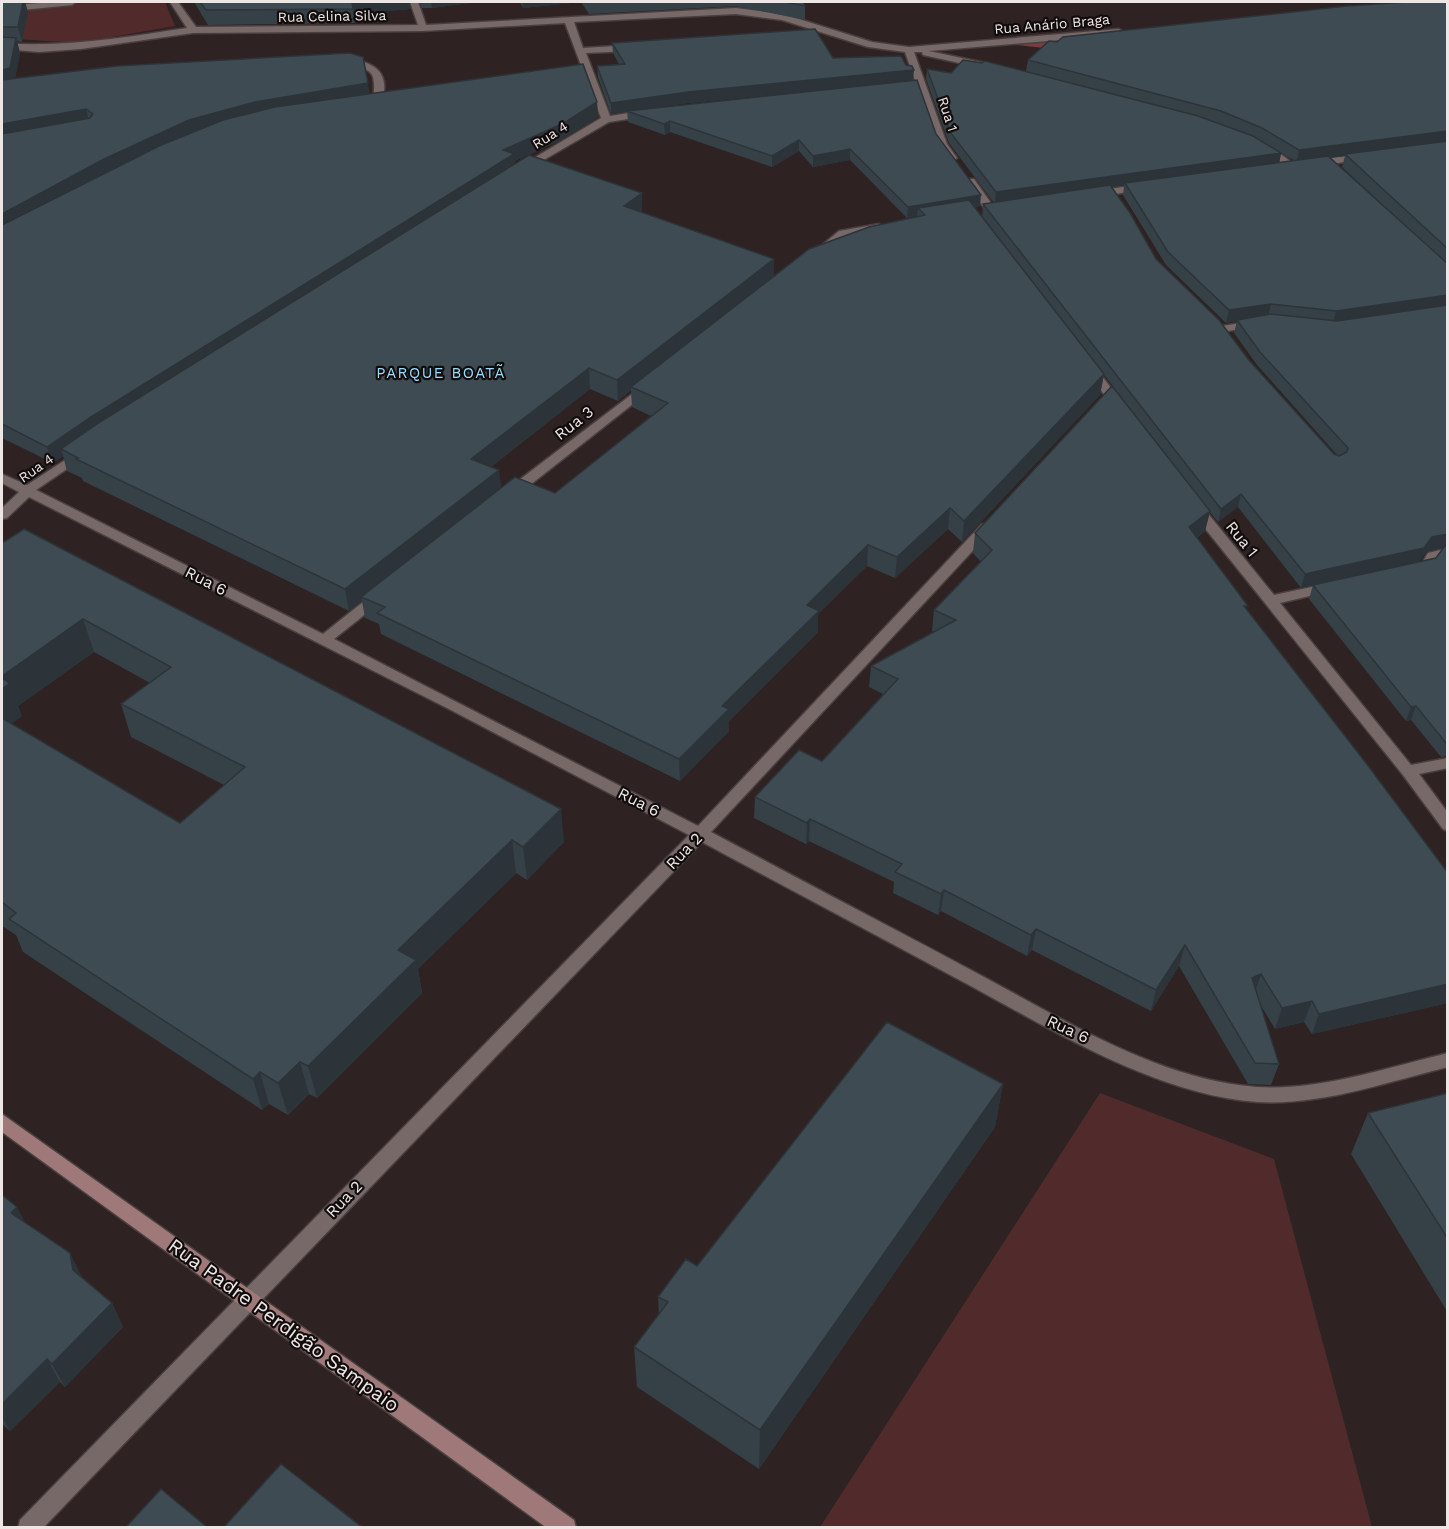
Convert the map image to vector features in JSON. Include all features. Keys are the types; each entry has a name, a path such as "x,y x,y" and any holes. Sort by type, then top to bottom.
{"main road":[{"name":"Rua Padre Perdigão Sampaio","path":"2,1122 566,1527"}],"street":[{"path":"5,2 13,9"},
{"path":"2,9 72,2"},
{"path":"174,2 193,30"},
{"path":"414,2 423,28"},
{"path":"724,2 736,11"},
{"name":"Rua Celina Silva","path":"2,46 39,49 81,46 193,30 423,28 569,22 736,11"},
{"name":"Rua Anário Braga","path":"736,11 783,17 871,45 909,50 1132,31"},
{"path":"569,22 606,119"},
{"path":"798,35 832,33"},
{"path":"580,51 639,48"},
{"path":"909,50 989,66"},
{"name":"Rua 1","path":"909,50 917,85 942,144 956,163"},
{"path":"332,63 352,62 371,66 380,78 383,100 366,103"},
{"path":"576,72 587,71"},
{"name":"Rua 4","path":"513,175 606,119 655,112"},
{"path":"1251,141 1281,157 1292,166"},
{"path":"1269,169 1371,156"},
{"path":"1328,162 1336,170"},
{"path":"963,172 992,210"},
{"path":"1079,196 1115,195 1157,185"},
{"path":"806,262 843,233 888,226"},
{"path":"1233,344 1218,326 1268,322"},
{"path":"1083,358 1106,399 1131,423"},
{"name":"Rua 3","path":"505,498 655,380"},
{"name":"Rua 4","path":"2,515 27,491 92,444"},
{"name":"Rua 6","path":"2,478 701,833 1056,1024 1134,1060 1200,1085 1241,1094 1337,1086 1448,1060"},
{"name":"Rua 1","path":"1187,498 1408,771 1448,825"},
{"name":"Rua 2","path":"28,1527 701,833 998,515"},
{"path":"1403,571 1426,566 1433,556 1448,552"},
{"path":"1269,601 1348,583"},
{"path":"324,640 392,586"},
{"path":"1408,771 1448,763"}],"shaded area":[{"path":"86,2 165,2 175,26 78,43 2,38 2,12"},
{"path":"1100,1093 1274,1159 1372,1527 820,1527"}],"building":[{"path":"2,2 23,2 18,27 2,27"},
{"path":"200,2 352,2 353,9 206,10"},
{"path":"784,2 803,2 805,6"},
{"path":"1448,2 1448,131 1299,150 1262,128 1221,111 1028,60 1049,41 1057,42 1063,37 1347,6"},
{"path":"815,29 833,58 901,56 906,65 912,66 914,70 688,92 611,103 597,66 625,64 612,43"},
{"path":"2,37 16,38 10,68 2,70"},
{"path":"350,53 363,57 368,83 255,102 189,120 104,159 2,214 2,134 90,118 93,114 86,109 2,124 2,80 117,66"},
{"path":"963,60 982,63 985,61 1198,116 1253,136 1281,153 996,192 950,132 927,69 951,73"},
{"path":"583,64 597,102 564,123 503,150 514,154 91,417 47,447 2,424 2,225 159,146 223,120 275,107"},
{"path":"917,80 936,134 981,195 908,207 850,149 813,156 799,140 772,156 670,121 664,124 627,111"},
{"path":"1448,141 1448,249 1345,154"},
{"path":"529,155 642,193 624,206 774,259 617,380 589,368 471,459 499,470 345,589 76,459 78,458 61,449 100,422"},
{"path":"1328,156 1448,264 1448,295 1336,311 1271,304 1229,310 1168,252 1125,183"},
{"path":"1110,185 1130,213 1156,259 1219,320 1248,359 1334,454 1339,456 1347,452 1348,448 1260,352 1237,320 1271,314 1337,321 1448,305 1448,534 1432,537 1424,548 1305,574 1241,494 1221,509 983,204"},
{"path":"969,200 1104,374 964,521 950,508 897,557 868,545 807,605 819,611 722,706 729,709 679,759 377,613 385,607 361,597 515,477 555,493 668,403 631,387 809,249 869,227 925,215 918,208"},
{"path":"1112,386 1210,511 1189,527 1248,606 1244,606 1448,873 1448,984 1319,1014 1312,1001 1282,1008 1261,974 1252,978 1279,1064 1255,1063 1185,945 1156,990 1036,929 1031,935 944,890 941,894 895,872 902,864 810,819 807,823 755,797 799,750 822,761 898,679 871,666 956,620 934,610 992,550 975,533"},
{"path":"24,529 561,809 523,847 512,840 398,950 416,960 308,1066 300,1062 278,1083 260,1072 253,1079 9,919 16,913 2,902 2,718 180,823 245,767 121,704 171,667 83,619 2,676 2,543"},
{"path":"1448,546 1448,743 1446,743 1416,706 1411,707 1313,585 1436,558 1444,547"},
{"path":"2,678 10,683 2,689"},
{"path":"887,1022 1003,1084 760,1430 634,1347 668,1302 658,1297 686,1259 697,1266"},
{"path":"1448,1093 1448,1239 1368,1113"},
{"path":"2,1195 17,1207 11,1213 70,1253 73,1270 112,1303 52,1364 47,1359 2,1404"},
{"path":"281,1464 362,1527 224,1527"},
{"path":"161,1489 207,1527 126,1527"}],"waterway":[{"path":"1020,43 1062,47"}],"district":[{"name":"PARQUE BOATÃ","path":"441,373"}]}
